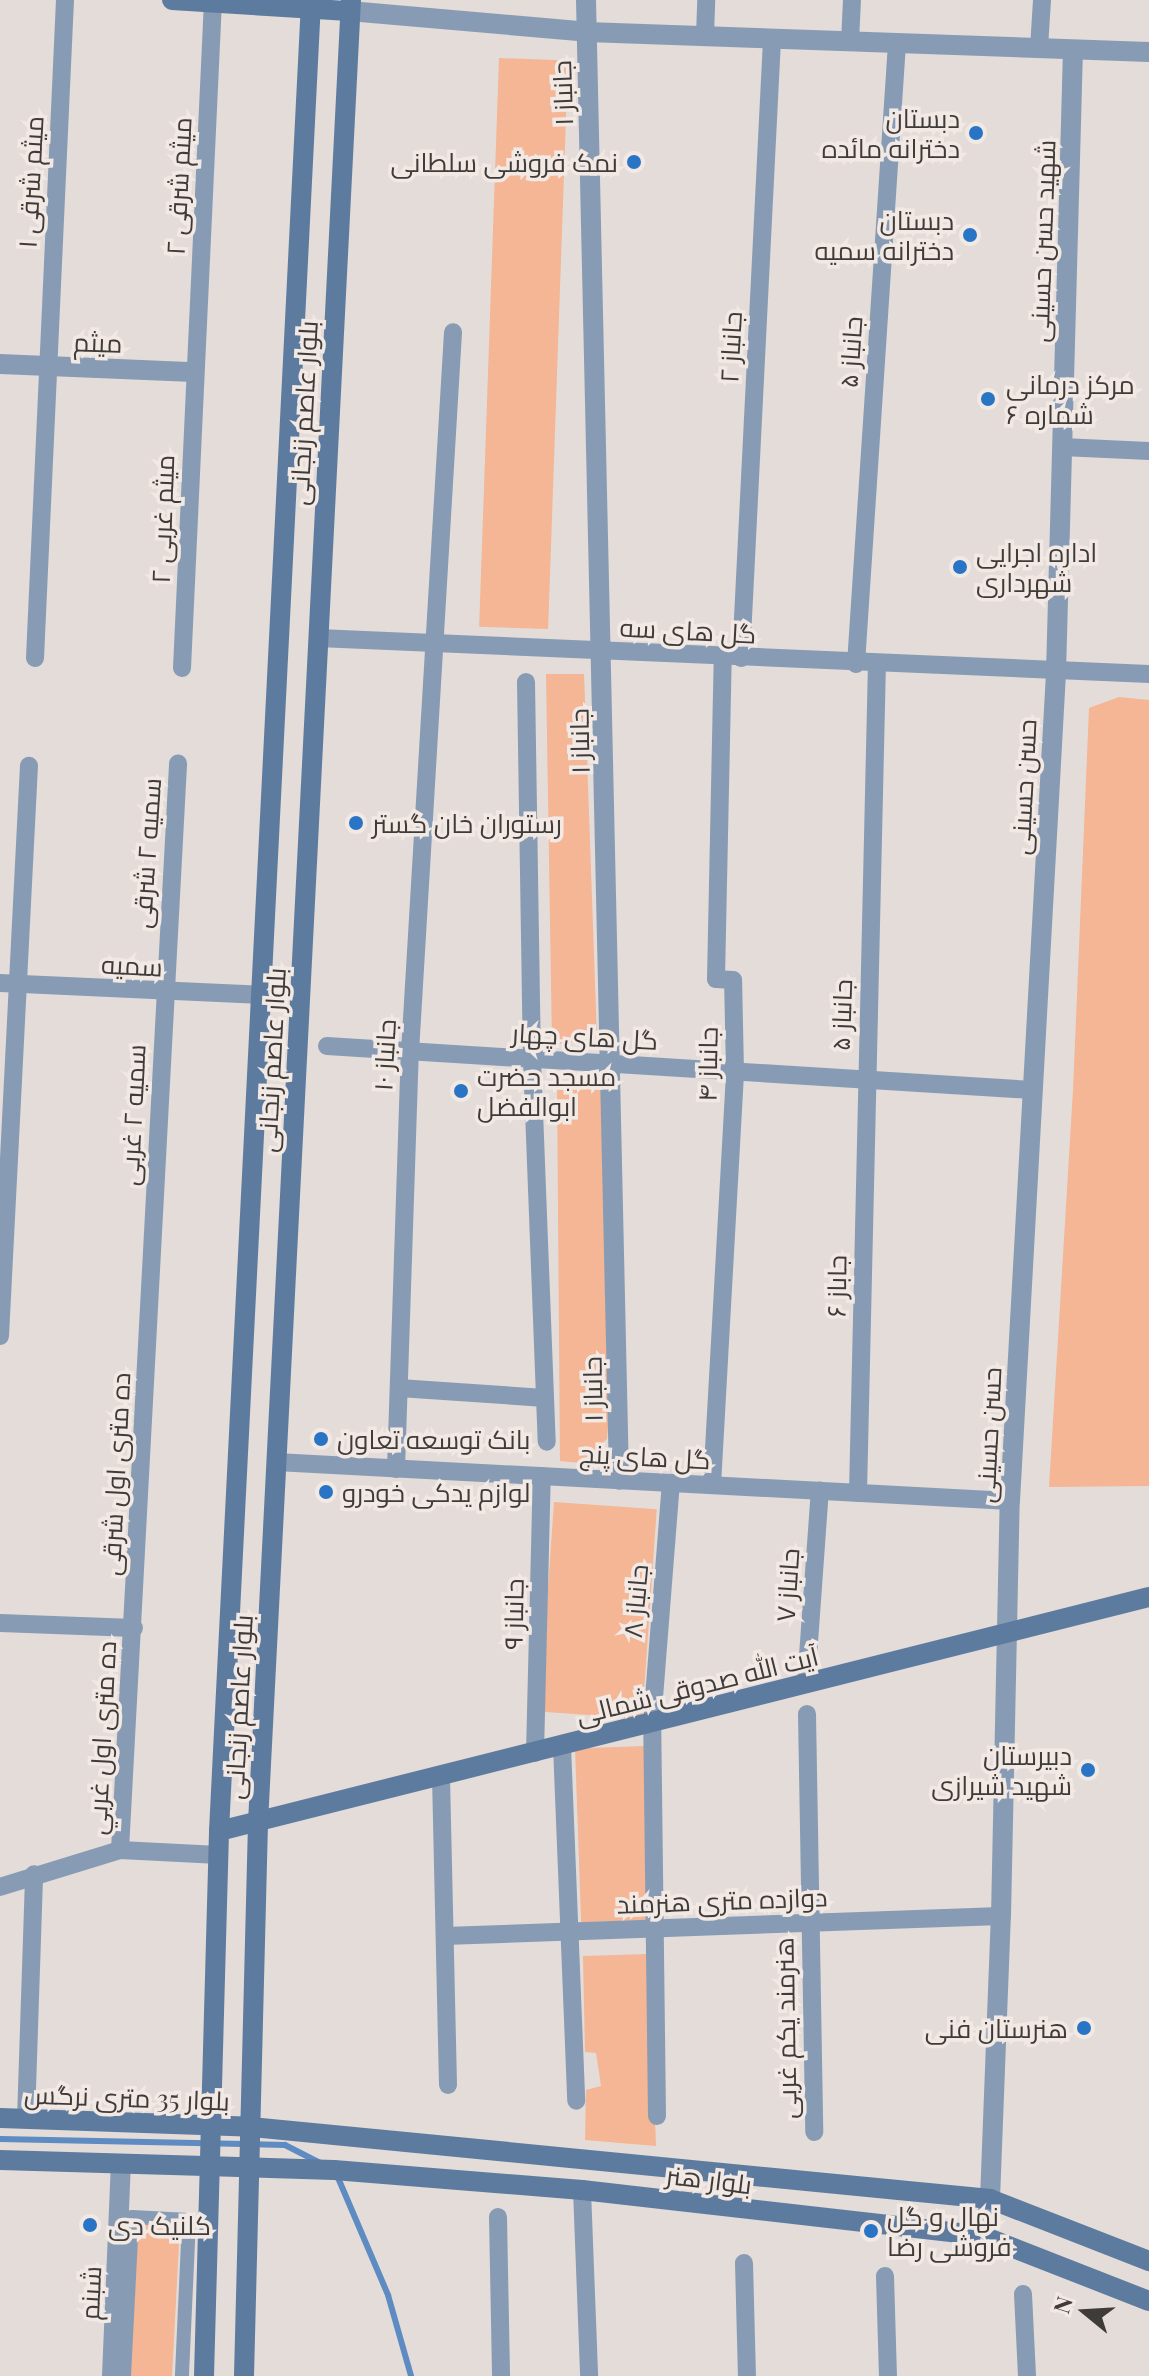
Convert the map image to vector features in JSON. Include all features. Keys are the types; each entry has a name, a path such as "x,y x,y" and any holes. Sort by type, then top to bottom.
{"main road":[{"path":"172,0 350,6"},
{"name":"بلوار عاصم زنجانی","path":"211,2169 219,1831 311,4"},
{"name":"بلوار عاصم زنجانی","path":"251,2171 258,1823 350,6"},
{"name":"آیت الله صدوقی شمالی","path":"219,1831 1149,1597"},
{"name":"بلوار 35 متری نرگس","path":"0,2118 252,2125"},
{"name":"بلوار هنر","path":"252,2125 990,2199 1149,2261"},
{"path":"0,2160 251,2171 244,2376"},
{"path":"204,2376 211,2169"},
{"name":"بلوار هنر","path":"251,2171 334,2170 582,2190 983,2236 1149,2301"}],"street":[{"name":"میثم شرقی ۱","path":"35,658 65,0"},
{"name":"جانباز ۱","path":"586,0 603,652 619,1480"},
{"path":"705,36 706,0"},
{"path":"850,42 852,0"},
{"path":"1039,48 1042,0"},
{"name":"میثم شرقی ۲","path":"194,372 213,2"},
{"path":"350,6 587,32 1149,52"},
{"name":"جانباز ۲","path":"732,658 772,39"},
{"name":"جانباز ۵","path":"856,664 897,43"},
{"name":"شهید حسن حسینی","path":"1056,673 1073,50"},
{"name":"جانباز ۱۰","path":"396,1469 410,1052 453,332"},
{"name":"میثم","path":"0,364 194,372"},
{"name":"میثم غربی ۲","path":"182,668 194,372"},
{"path":"1062,447 1149,451"},
{"name":"گل های سه","path":"318,638 1056,673 1149,674"},
{"name":"جانباز ۴","path":"712,1485 735,1072 733,980 716,979 732,658"},
{"name":"جانباز ۵","path":"865,1079 877,665"},
{"name":"حسن حسینی","path":"983,2236 990,2199 1001,1916 1004,1633 1010,1501 1056,673"},
{"path":"526,682 532,1059 547,1442"},
{"name":"سمیه ۲ شرقی","path":"164,994 178,764"},
{"path":"0,1336 8,984 29,766"},
{"name":"سمیه","path":"8,984 164,994 261,995"},
{"name":"سمیه ۲ غربی","path":"148,1322 164,994"},
{"name":"گل های چهار","path":"327,1046 1033,1090"},
{"name":"جاباز ۶","path":"858,1493 865,1079"},
{"name":"ده متری اول شرقی","path":"134,1628 148,1322"},
{"path":"399,1388 545,1398"},
{"name":"گل های پنج","path":"276,1462 1010,1501"},
{"name":"جانباز ۹","path":"535,1753 542,1476"},
{"name":"جانباز ۸","path":"657,2116 658,1928 652,1723 671,1483"},
{"name":"جانباز ۷","path":"806,1684 820,1491"},
{"path":"0,1623 134,1628"},
{"name":"ده متری اول غربي","path":"120,1850 134,1628"},
{"name":"هنرمند یکم غربی","path":"807,1714 814,2132"},
{"path":"562,1746 576,2101"},
{"path":"441,1777 448,2085"},
{"path":"0,1887 34,1874 120,1850 219,1855"},
{"path":"26,2119 34,1874"},
{"name":"دوازده متری هنرمند","path":"445,1936 1001,1916"},
{"name":"شبنم","path":"112,2376 121,2164"},
{"path":"582,2190 589,2376"},
{"path":"124,2376 132,2217 189,2220 182,2376"},
{"path":"498,2217 501,2376"},
{"path":"744,2263 747,2376"},
{"path":"885,2276 888,2376"},
{"path":"1023,2294 1027,2376"}],"shaded area":[{"path":"499,58 568,60 548,629 479,627"},
{"path":"546,674 584,674 597,1039 552,1045"},
{"path":"1119,697 1149,700 1149,1486 1049,1487 1073,1090 1089,708"},
{"path":"557,1080 601,1083 610,1402 607,1439 581,1463 560,1461"},
{"path":"554,1502 657,1509 642,1719 539,1711"},
{"path":"644,1746 650,1920 581,1922 575,1748"},
{"path":"649,1954 656,2146 585,2140 586,2090 601,2086 596,2053 585,2052 583,1956"},
{"path":"135,2223 180,2225 172,2376 127,2376"}],"waterway":[{"path":"0,2139 285,2145 320,2163"},
{"path":"336,2173 388,2295 411,2376"}],"place":[{"name":"دبستان دخترانه مائده","path":"976,133"},
{"name":"نمک فروشی سلطانی","path":"634,162"},
{"name":"دبستان دخترانه سمیه","path":"970,235"},
{"name":"مرکز درمانی شماره ۶","path":"988,399"},
{"name":"اداره اجرایی شهرداری","path":"960,567"},
{"name":"رستوران خان گستر","path":"356,823"},
{"name":"مسجد حضرت ابوالفضل","path":"461,1091"},
{"name":"بانک توسعه تعاون","path":"321,1439"},
{"name":"لوازم یدکی خودرو","path":"326,1492"},
{"name":"دبیرستان شهید شیرازی","path":"1088,1770"},
{"name":"هنرستان فنی","path":"1084,2028"},
{"name":"کلنیک دی","path":"90,2225"},
{"name":"نهال و گل فروشی رضا","path":"871,2231"}]}
